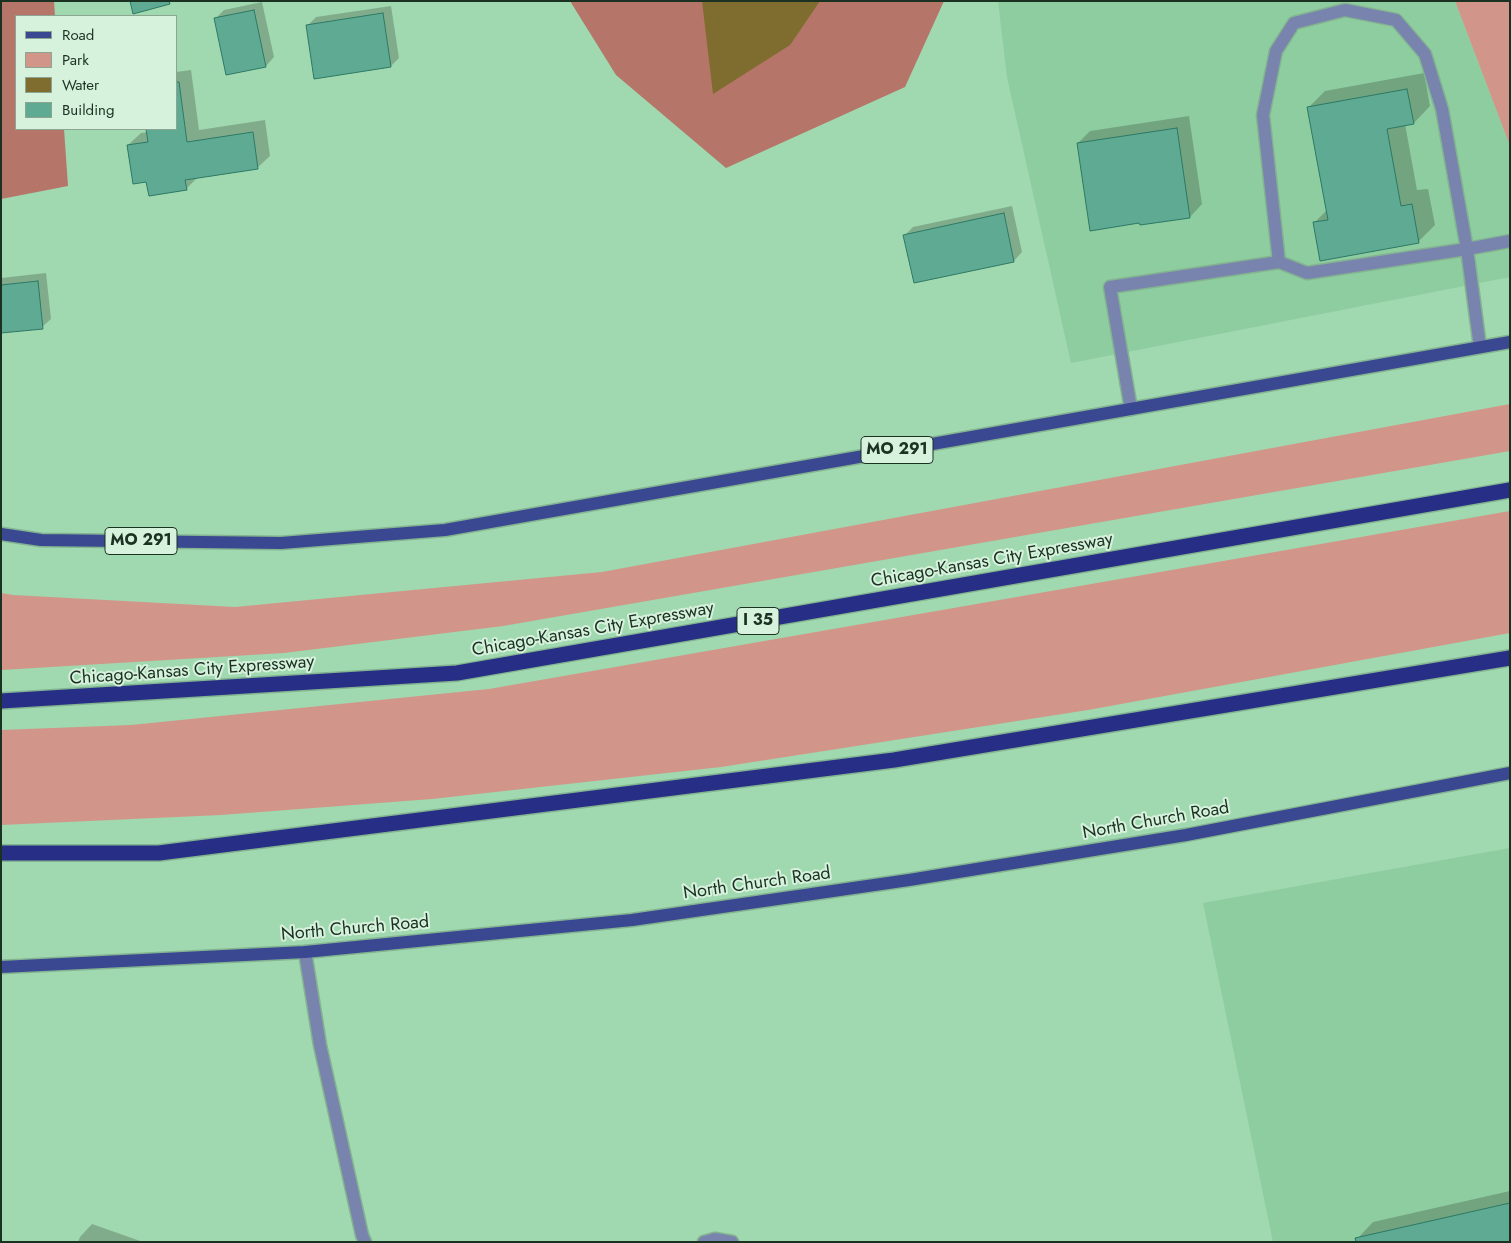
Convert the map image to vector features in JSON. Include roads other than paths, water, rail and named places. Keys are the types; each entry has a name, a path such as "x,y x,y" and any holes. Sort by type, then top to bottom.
{"highway":[{"name":"Chicago-Kansas City Expressway","path":"1,701 458,673 1510,490"},
{"path":"1,853 159,853 894,760 1510,658"}],"main road":[{"name":"MO 291","path":"1,534 42,540 281,543 445,530 1510,342"},
{"name":"North Church Road","path":"1,967 304,952 632,920 909,880 1186,835 1510,773"}],"lane":[{"path":"1279,262 1263,115 1276,51 1294,23 1345,10 1396,20 1425,54 1442,109 1467,249 1480,347"},
{"path":"1131,409 1110,287 1279,262 1308,273 1510,241"},
{"path":"304,952 320,1045 365,1242"},
{"path":"704,1242 715,1239 732,1242"}],"water":[{"path":"702,1 820,1 790,45 713,94"}]}
